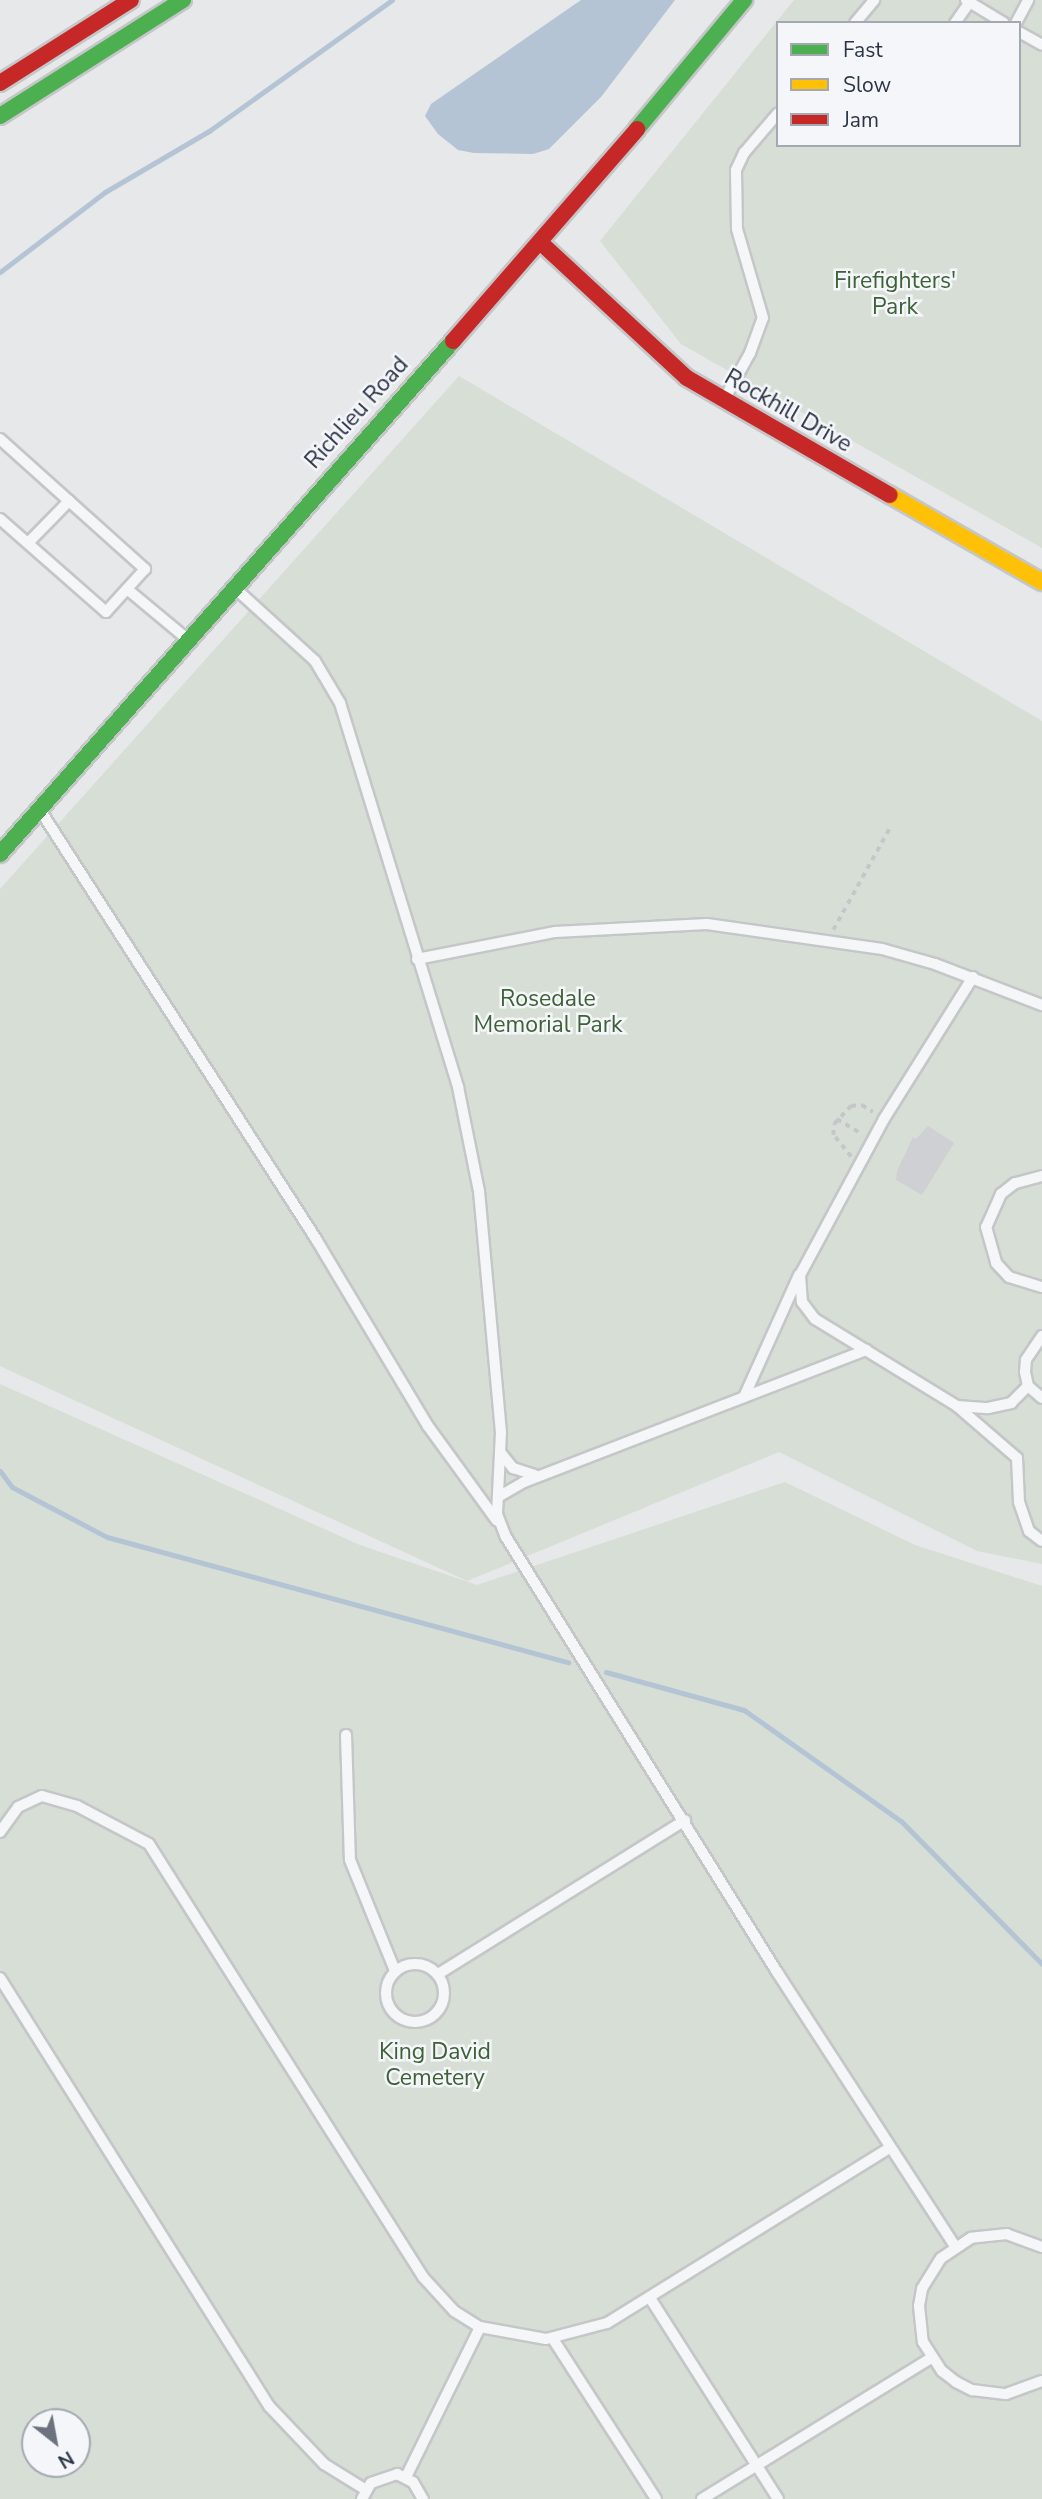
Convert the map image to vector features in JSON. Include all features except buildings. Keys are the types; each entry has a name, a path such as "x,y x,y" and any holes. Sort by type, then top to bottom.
{"main road":[{"path":"0,83 131,0"},
{"path":"0,117 183,0"},
{"name":"Richlieu Road","path":"0,854 540,242 744,0"},
{"name":"Rockhill Drive","path":"540,242 687,378 1042,582"}],"lane":[{"path":"857,21 874,0"},
{"path":"1017,21 1028,0"},
{"path":"956,21 969,1 1001,21"},
{"path":"1021,33 1042,45"},
{"path":"723,401 750,353 763,318 735,217 736,170 744,153 776,115"},
{"path":"0,439 145,569 106,612 0,519"},
{"path":"28,543 69,501"},
{"path":"233,587 330,680 380,829 471,1140 496,1372 500,1452 498,1497 503,1529"},
{"path":"127,589 188,639"},
{"path":"39,809 70,851 316,1239 428,1426 503,1529 889,2148 955,2246"},
{"path":"417,959 555,932 614,925 707,924 828,938 882,948 973,977 1042,1005"},
{"path":"744,1397 800,1275 872,1140 973,977"},
{"path":"1042,1176 1015,1183 1001,1194 986,1227 996,1263 1009,1277 1042,1287"},
{"path":"800,1275 802,1302 815,1319 957,1406 1017,1458 1019,1502 1029,1531 1042,1541"},
{"path":"1042,1336 1026,1360 1028,1386 1042,1398"},
{"path":"498,1497 542,1475 866,1350"},
{"path":"957,1406 988,1408 1011,1403 1028,1386"},
{"path":"500,1452 526,1475 542,1475"},
{"path":"346,1735 350,1860 395,1971"},
{"path":"0,1832 18,1807 42,1796 77,1805 149,1844 424,2277 454,2311 480,2327 524,2338 553,2339 584,2332 650,2298 889,2148"},
{"path":"438,1974 685,1820"},
{"path":"412,1963 438,1974 444,2002 431,2018 412,2023 388,2006 386,1987 395,1971 412,1963"},
{"path":"0,1978 269,2406 324,2464 364,2494 388,2474 405,2477 423,2499"},
{"path":"1041,2384 1006,2394 972,2390 942,2371 931,2358 919,2325 920,2298 930,2272 955,2246 989,2234 1007,2234 1042,2247"},
{"path":"650,2298 778,2499"},
{"path":"405,2477 480,2327"},
{"path":"553,2339 656,2499"},
{"path":"702,2499 931,2358"}],"path":[{"path":"828,938 891,826"},
{"path":"860,1163 833,1135 837,1119 851,1106 862,1105 884,1119"},
{"path":"837,1119 872,1140"}],"green space":[{"name":"Firefighters' Park","path":"794,0 1042,0 1042,548 681,344 600,241 776,22 776,147 1021,147 1021,21 777,21"},
{"name":"Rosedale Memorial Park","path":"459,376 1042,721 1042,1564 977,1551 779,1452 467,1581 0,1366 0,889"},
{"name":"King David Cemetery","path":"0,1384 360,1545 477,1585 785,1482 915,1545 1042,1586 1042,2499 0,2499"}],"water":[{"path":"581,0 675,0 601,97 549,149 533,154 474,153 458,150 438,134 425,116 431,104"}],"waterway":[{"path":"0,272 105,192 209,131 392,0"},
{"path":"0,1471 12,1487 107,1537 568,1662"},
{"path":"606,1672 744,1710 901,1821 1042,1964"}],"traffic: fast":[{"path":"0,116 183,0"},
{"path":"637,129 744,0"},
{"path":"0,854 453,341"}],"traffic: slow":[{"path":"890,495 1042,582"}],"traffic: jam":[{"path":"0,83 131,0"},
{"path":"453,341 637,129"},
{"path":"540,242 687,378 890,495"}]}
